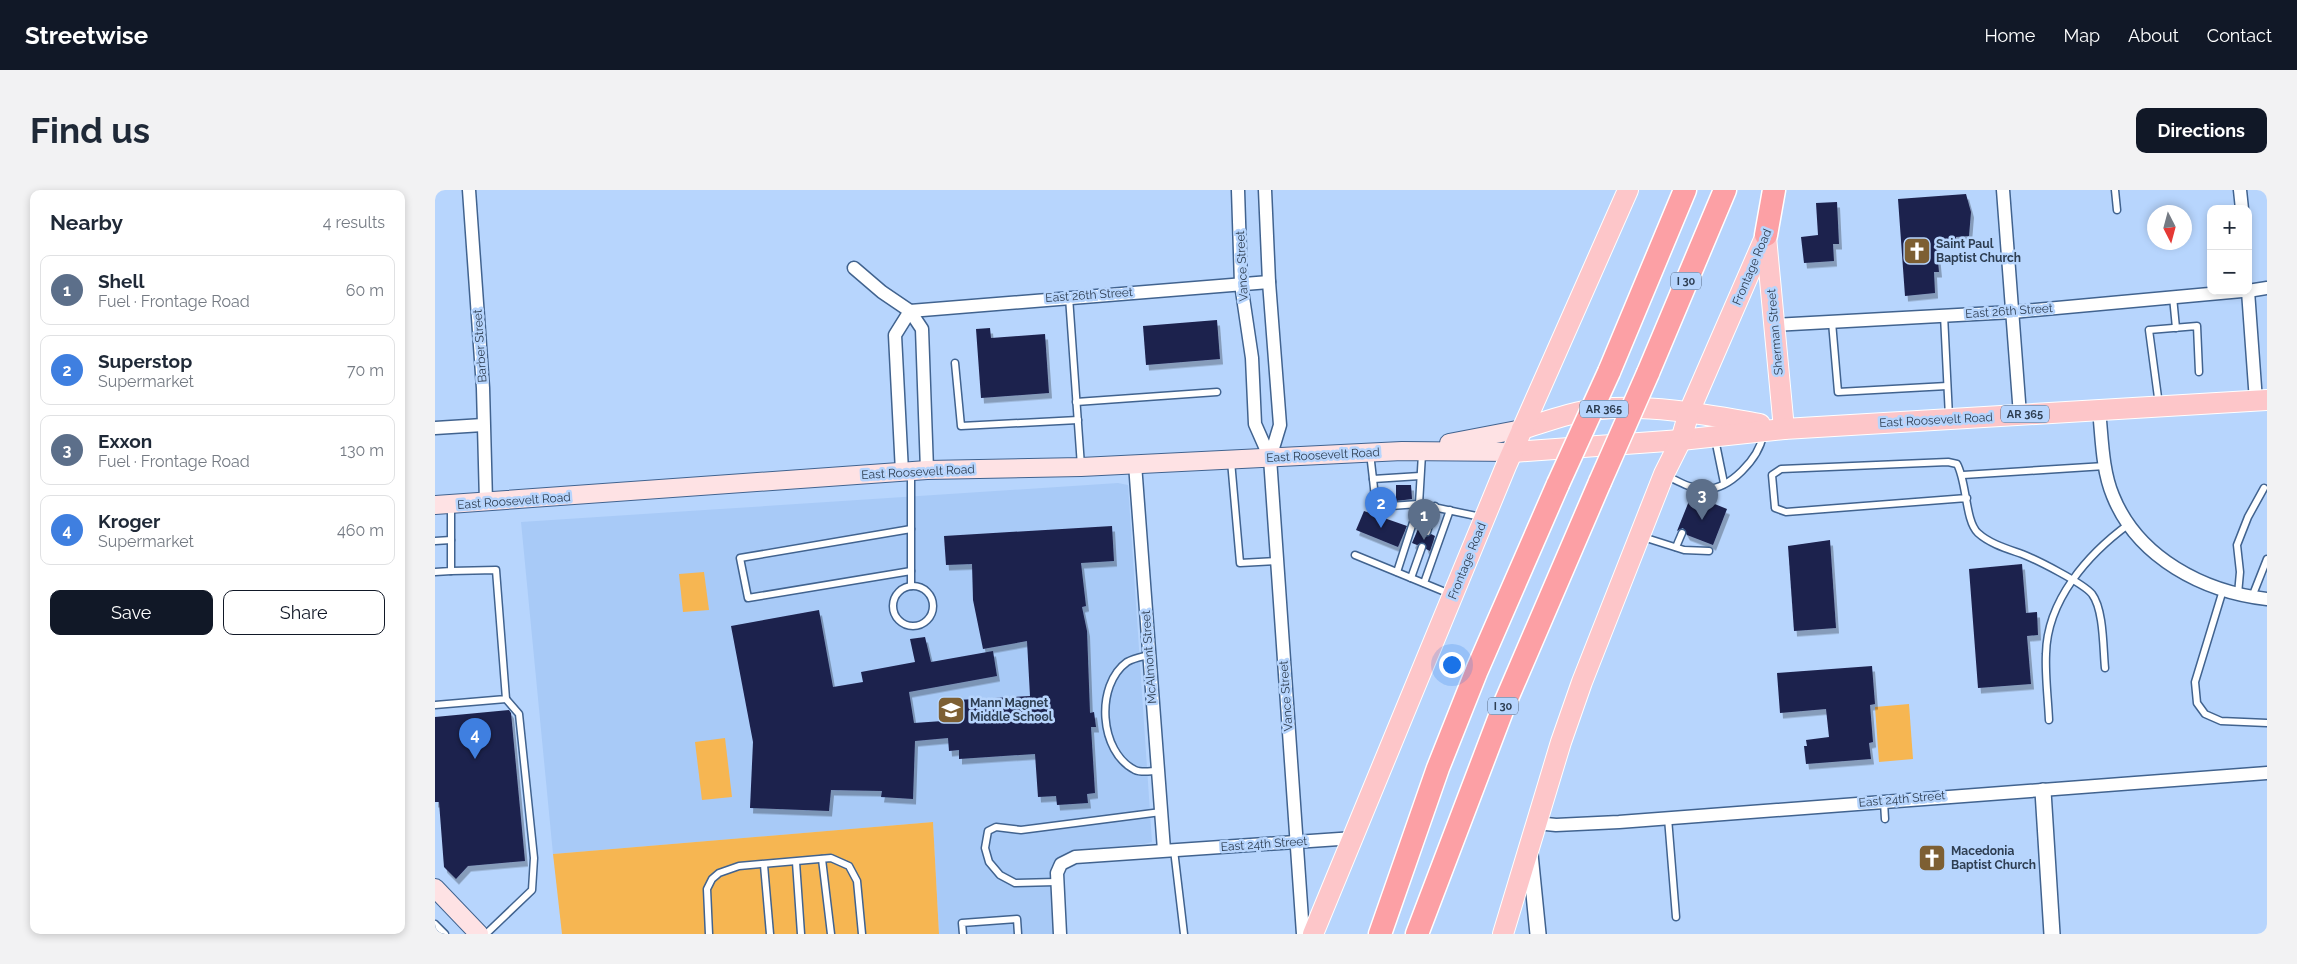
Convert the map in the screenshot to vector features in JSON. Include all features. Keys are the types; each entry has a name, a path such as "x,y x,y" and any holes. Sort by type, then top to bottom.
{"highway":[{"path":"1380,934 1438,768 1477,670 1609,372 1685,190"},
{"name":"I 30","path":"1417,934 1505,703 1725,190"},
{"path":"1766,235 1774,190"}],"main road":[{"name":"Frontage Road","path":"1313,934 1522,429 1627,190"},
{"name":"Frontage Road","path":"1503,934 1536,823 1582,682 1664,474 1681,440 1689,412 1766,235"},
{"name":"Sherman Street","path":"1766,235 1775,325 1771,428"},
{"name":"East Roosevelt Road","path":"443,506 914,472 1081,467 1369,452 1513,452 1681,440 1771,428 2262,400"},
{"name":"East Roosevelt Road","path":"1401,451 1522,429 1571,414 1599,409 1643,407 1689,412 1771,428"},
{"path":"435,888 479,934"}],"street":[{"name":"Barber Street","path":"469,190 483,388 486,502"},
{"name":"Vance Street","path":"1238,190 1241,284 1252,358 1255,424 1270,458"},
{"name":"Vance Street","path":"1265,190 1279,425 1270,458 1295,841 1303,934"},
{"name":"Frontage Road","path":"1766,235 1784,190"},
{"path":"2003,190 2020,414"},
{"path":"2240,190 2241,205"},
{"path":"854,268 882,292 910,311 922,329 914,472"},
{"name":"East 26th Street","path":"910,311 1269,282"},
{"path":"2252,290 2267,288"},
{"name":"East 26th Street","path":"1775,325 2013,312 2207,294"},
{"path":"2249,295 2262,400"},
{"path":"910,311 895,335 914,472"},
{"path":"2099,410 2105,466 2113,496 2129,524 2144,542 2164,560 2186,575 2223,590 2267,599"},
{"path":"435,428 483,425"},
{"name":"McAlmont Street","path":"1135,464 1161,812 1169,850"},
{"name":"East 24th Street","path":"1536,823 1556,825 1668,818 2267,773"},
{"path":"2043,791 2052,934"},
{"name":"East 24th Street","path":"1169,850 1354,838"},
{"path":"1529,847 1538,934"},
{"path":"1060,934 1056,882 1061,864 1075,857 1169,850"}],"lane":[{"path":"2115,190 2117,210"},
{"path":"1069,297 1081,467"},
{"path":"2173,297 2176,328"},
{"path":"1944,315 1949,419"},
{"path":"1832,322 1838,392 1947,386"},
{"path":"2159,406 2149,330 2197,326 2199,372"},
{"path":"955,363 961,426 1077,420"},
{"path":"1076,402 1217,392"},
{"path":"1664,474 1695,488 1708,490 1724,483 1748,466 1759,451 1771,428"},
{"path":"1714,436 1724,483"},
{"path":"1397,572 1419,504 1423,451"},
{"path":"1369,452 1376,507 1419,504 1485,517"},
{"path":"1231,460 1240,562 1277,561"},
{"path":"1967,498 1786,512 1775,508 1772,475 1781,469 1948,462 1957,464 1963,475 1967,498 1977,532 1995,543 2033,559 2072,580 2092,594 2099,612 2105,668"},
{"path":"1963,475 2105,466"},
{"path":"911,586 914,472"},
{"path":"1373,479 1420,476"},
{"path":"1695,488 1696,496"},
{"path":"2238,594 2240,572 2237,545 2248,517 2264,488"},
{"path":"443,506 451,540 451,571"},
{"path":"1427,532 1435,506"},
{"path":"1424,583 1450,510"},
{"path":"2049,720 2046,652 2057,609 2072,580 2092,556 2129,524"},
{"path":"911,529 740,558 748,598 911,571"},
{"path":"1676,547 1682,533"},
{"path":"1639,536 1676,547 1709,551"},
{"path":"435,541 451,540"},
{"path":"1411,578 1421,547"},
{"path":"1355,555 1453,596"},
{"path":"2252,597 2267,559"},
{"path":"435,572 496,570 506,699 519,714 534,858 532,890 486,934"},
{"path":"911,586 923,589 928,593 933,604 926,621 915,625 902,622 894,611 895,597 899,592 911,586"},
{"path":"2223,590 2195,682 2197,703 2205,714 2221,721 2267,723"},
{"path":"1149,655 1135,658 1126,663 1117,673 1105,700 1106,723 1109,737 1126,763 1139,771 1158,771"},
{"path":"435,705 506,699"},
{"path":"1884,801 1885,819"},
{"path":"1056,882 1015,883 1001,875 989,862 985,848 988,831 996,827 1021,830 1161,812"},
{"path":"1668,818 1676,917"},
{"path":"1169,850 1184,934"},
{"path":"709,934 706,898 712,880 719,873 739,866 831,858 843,862 853,871 857,881 862,934"},
{"path":"822,859 831,934"},
{"path":"796,862 801,934"},
{"path":"764,865 770,934"},
{"path":"963,934 962,923 1017,919 1018,934"},
{"path":"435,924 445,934"}],"shaded area":[{"path":"1118,483 1128,485 1152,842 1074,850 1060,857 1051,867 1054,934 939,934 933,822 553,854 521,522"},
{"path":"704,572 709,610 683,612 679,574"},
{"path":"1909,704 1913,759 1879,762 1875,707"},
{"path":"725,738 732,797 702,800 695,742"},
{"path":"933,822 939,934 562,934 553,854"}],"building":[{"name":"Saint Paul Baptist Church","path":"1966,194 1971,212 1969,236 1936,241 1939,272 1934,272 1935,293 1905,296 1898,199"},
{"path":"1837,202 1839,244 1833,244 1834,261 1804,263 1801,237 1818,235 1816,203"},
{"path":"1217,320 1220,359 1146,365 1143,326"},
{"path":"990,328 991,338 1045,334 1049,393 981,398 976,329"},
{"path":"1396,485 1411,485 1412,499 1396,501"},
{"path":"1691,496 1695,501 1700,498 1727,509 1713,545 1687,535 1683,528 1677,531"},
{"path":"1364,511 1407,526 1398,547 1356,530"},
{"path":"1112,526 1114,561 1081,563 1086,606 1082,607 1087,631 1090,713 1094,712 1096,727 1091,727 1095,793 1087,794 1088,803 1057,805 1056,796 1038,797 1035,754 959,759 959,750 949,751 948,738 915,741 913,799 881,797 882,791 831,790 829,811 750,808 753,742 731,626 819,610 833,687 863,682 861,672 915,662 910,639 925,637 931,662 993,651 997,676 909,692 914,723 957,720 956,700 1030,696 1027,641 983,649 973,600 972,564 946,565 944,536"},
{"path":"1418,529 1422,531 1425,537 1431,534 1435,536 1430,551 1426,549 1424,543 1417,545 1412,543"},
{"path":"1830,540 1836,628 1794,631 1788,546"},
{"path":"2022,564 2026,613 2037,612 2038,635 2027,636 2031,684 1978,688 1969,569"},
{"path":"1872,666 1875,704 1870,705 1873,742 1869,743 1871,759 1806,764 1804,746 1807,746 1806,740 1829,737 1826,709 1780,713 1777,673"},
{"path":"509,710 511,713 525,861 468,866 456,879 444,867 439,802 435,802 435,717"}],"place":[{"name":"Saint Paul Baptist Church","path":"1917,251"},
{"name":"Exxon","path":"1702,520"},
{"name":"Superstop","path":"1381,528"},
{"name":"Shell","path":"1424,540"},
{"name":"Mann Magnet Middle School","path":"951,710"},
{"name":"Kroger","path":"475,759"},
{"name":"Macedonia Baptist Church","path":"1932,858"}]}
